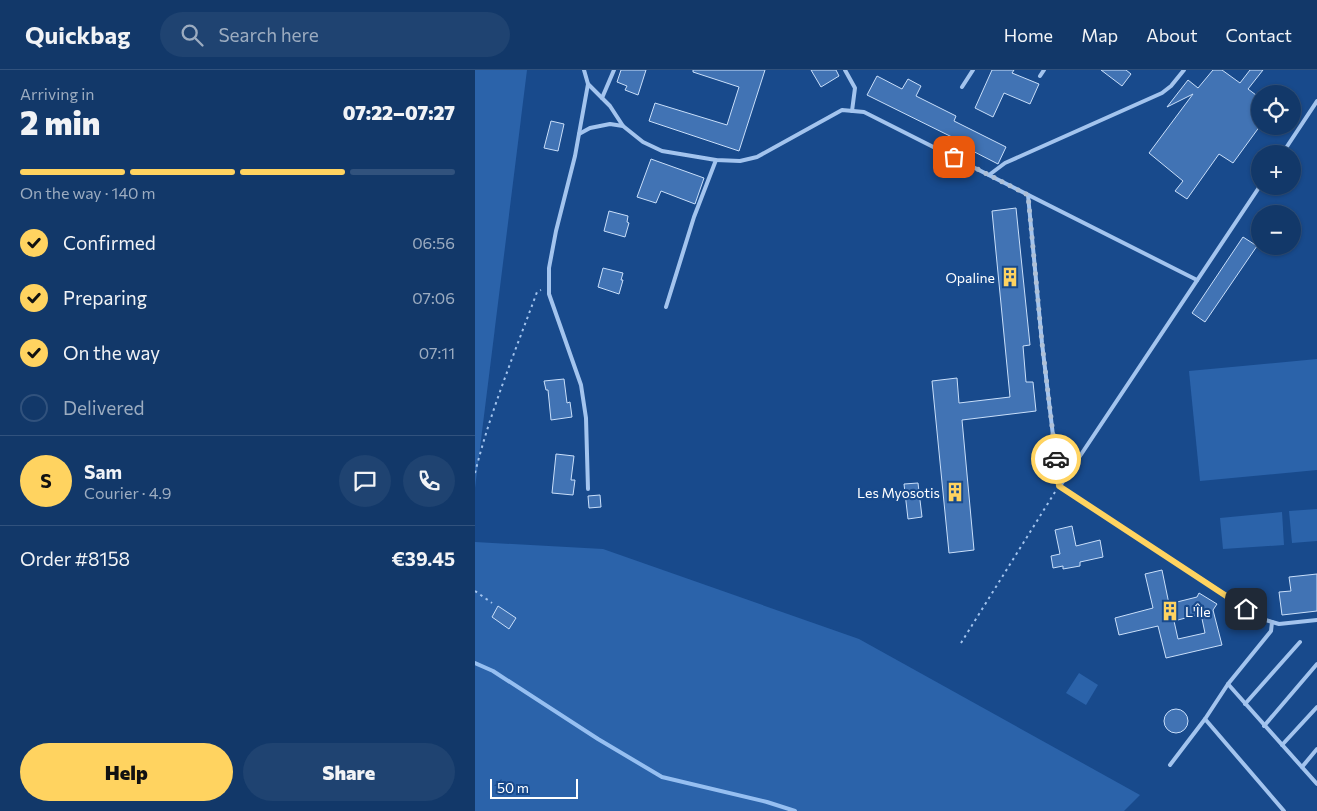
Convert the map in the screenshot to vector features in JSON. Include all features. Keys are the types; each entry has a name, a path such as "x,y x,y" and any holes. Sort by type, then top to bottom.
{"lane":[{"path":"584,70 588,84 579,134 549,268 549,294 581,385 586,418 588,489"},
{"path":"602,98 614,70"},
{"path":"845,70 855,88 852,111"},
{"path":"962,87 973,70"},
{"path":"1040,76 1044,70"},
{"path":"989,175 1005,163 1163,93 1184,70"},
{"path":"588,84 610,106 623,126 643,142 662,151 716,160 740,161 757,157 828,116 842,110 864,112 1197,280"},
{"path":"1288,145 1317,101"},
{"path":"579,134 590,128 610,124 623,126"},
{"path":"666,307 694,217 716,160"},
{"path":"1028,195 1042,343 1059,486 1262,619 1279,624 1317,620"},
{"path":"1059,486 1254,195"},
{"path":"1170,765 1205,719 1228,684 1271,631 1272,622"},
{"path":"1245,704 1299,642"},
{"path":"1265,726 1317,664"},
{"path":"1228,684 1317,784"},
{"path":"1282,745 1317,707"},
{"path":"1205,719 1284,811"},
{"path":"1302,767 1317,749"}],"path":[{"path":"475,473 481,448 537,292 549,285"},
{"path":"961,643 1059,486"},
{"path":"475,591 492,603"}],"shaded area":[{"path":"475,70 527,70 475,488"},
{"path":"1317,359 1317,470 1200,481 1189,371"},
{"path":"1317,509 1317,541 1292,543 1289,511"},
{"path":"1282,512 1284,545 1223,549 1220,518"},
{"path":"475,542 603,549 859,639 1140,795 1124,811 475,811"},
{"path":"1079,673 1098,685 1086,705 1066,693"}],"building":[{"path":"621,70 646,70 638,95 625,90 627,86 617,82"},
{"path":"693,70 765,70 739,151 649,121 655,103 727,125 739,87 693,72"},
{"path":"811,70 836,70 839,76 821,87"},
{"path":"992,70 1014,70 1012,73 1039,84 1030,104 1004,93 993,117 975,108"},
{"path":"1101,70 1126,70 1131,74 1122,86"},
{"path":"1213,70 1222,70 1240,83 1250,70 1263,70 1248,89 1251,91 1251,135 1253,135 1233,163 1219,154 1187,199 1175,191 1183,181 1149,153 1193,94 1167,107 1188,80 1198,88"},
{"path":"877,76 902,89 908,79 921,86 916,96 956,116 954,121 1006,147 998,164 959,144 960,141 867,95"},
{"path":"551,121 564,124 558,151 544,148"},
{"path":"651,159 704,178 695,204 661,191 656,203 637,197"},
{"path":"1016,208 1030,345 1023,346 1026,382 1033,382 1036,411 962,420 974,550 949,553 932,381 957,378 959,403 1010,397 992,211"},
{"path":"609,211 628,216 627,222 629,223 625,237 604,231"},
{"path":"1243,237 1251,242 1251,255 1205,322 1192,313"},
{"path":"603,268 623,273 619,294 598,287"},
{"path":"564,379 567,403 570,402 572,417 551,420 548,390 546,390 544,381"},
{"path":"556,454 574,456 571,480 575,480 573,495 552,493"},
{"path":"918,483 922,517 908,519 904,484"},
{"path":"600,495 601,507 589,508 588,496"},
{"path":"1072,526 1076,546 1100,540 1103,557 1080,562 1080,566 1063,569 1063,566 1053,568 1051,556 1060,554 1055,530"},
{"name":"L'Île","path":"1162,570 1169,604 1197,597 1199,593 1217,604 1213,610 1222,645 1166,658 1158,626 1119,635 1115,618 1153,608 1145,574","holes":["1201,614 1205,633 1178,639 1174,621"]},
{"path":"1317,574 1317,611 1282,615 1279,592 1291,591 1289,577"},
{"path":"498,606 516,618 509,629 492,617"},
{"path":"1176,709 1184,713 1188,721 1184,729 1176,733 1168,729 1164,721 1168,713"}],"waterway":[{"path":"475,663 493,671 598,739 662,777 767,802 795,811"}],"way so far":[{"path":"954,157 1028,195 1042,343 1056,459"}],"place":[{"name":"Opaline","path":"1010,277"},
{"name":"Les Myosotis","path":"955,492"},
{"name":"L'Île","path":"1170,611"}],"route":[{"path":"1056,459 1059,486 1246,609"}]}
